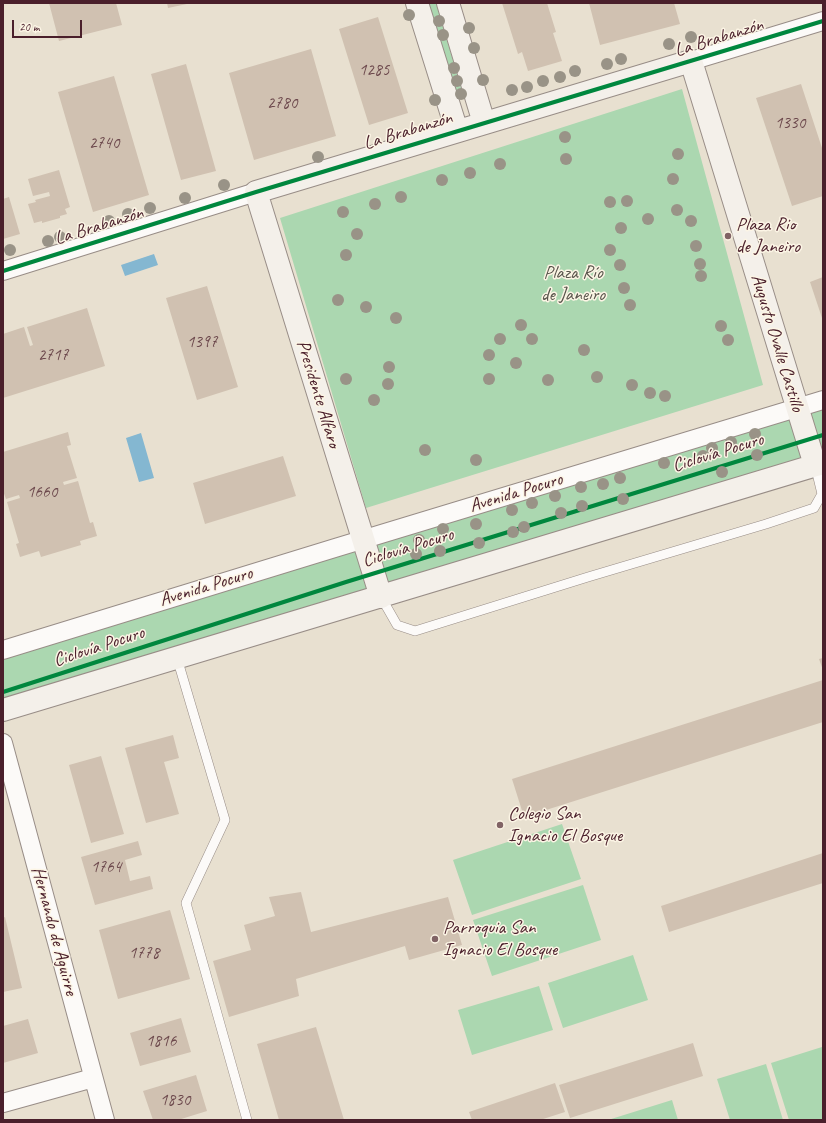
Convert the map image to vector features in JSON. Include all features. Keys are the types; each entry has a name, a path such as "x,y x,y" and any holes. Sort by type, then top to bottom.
{"street":[{"path":"417,3 457,131"},
{"path":"448,3 484,123"},
{"name":"La Brabanzón","path":"3,271 256,192 823,21"},
{"name":"Augusto Ovalle Castillo","path":"691,61 797,408 819,464"},
{"name":"Presidente Alfaro","path":"256,192 381,597"},
{"name":"Avenida Pocuro","path":"3,650 823,400"},
{"path":"3,710 819,464"},
{"name":"Hernando de Aguirre","path":"3,743 105,1120"},
{"path":"3,1103 93,1078"}],"lane":[{"path":"381,597 397,625 415,630 766,524 814,508 822,494 819,464"},
{"path":"176,658 225,820 186,903 247,1120"}],"green space":[{"path":"426,3 436,3 462,91 453,95"},
{"name":"Plaza Río de Janeiro","path":"682,89 763,385 366,508 280,218"},
{"path":"823,408 823,453 3,706 3,654"},
{"path":"562,824 581,879 472,915 453,860"},
{"path":"583,885 601,940 492,976 473,920"},
{"path":"633,955 648,1000 563,1028 548,983"},
{"path":"539,986 553,1030 472,1055 458,1010"},
{"path":"822,1047 823,1120 789,1120 771,1063"},
{"path":"766,1064 783,1120 730,1120 717,1079"},
{"path":"672,1100 678,1120 608,1120"}],"water":[{"path":"154,254 158,265 125,276 121,265"},
{"path":"141,433 154,478 139,482 126,438"}],"building":[{"path":"49,3 116,3 122,25 59,41"},
{"path":"167,3 187,3 187,4 168,8"},
{"path":"502,3 547,3 556,32 553,33 562,61 528,71 522,52 518,54"},
{"path":"589,3 674,3 680,24 600,45"},
{"path":"378,17 408,113 369,125 339,29"},
{"path":"311,49 336,136 254,160 229,73"},
{"path":"186,64 216,171 181,180 151,74"},
{"path":"114,76 149,195 93,212 58,92"},
{"path":"801,84 823,151 823,196 792,206 756,98"},
{"path":"59,170 70,207 65,209 67,214 60,216 60,218 42,223 42,221 34,223 28,204 36,202 35,200 50,196 49,192 33,196 28,179"},
{"path":"9,197 20,234 3,239 3,199"},
{"path":"823,277 823,321 810,282"},
{"path":"207,286 238,387 197,400 166,298"},
{"path":"87,308 105,366 3,398 3,334 24,327 30,346 33,345 27,327"},
{"path":"68,432 71,445 67,446 77,478 63,482 64,485 78,481 90,523 93,522 97,536 80,541 81,545 41,557 39,551 20,557 16,544 19,543 7,502 20,498 19,495 6,499 3,491 3,452"},
{"path":"283,456 296,496 205,524 193,483"},
{"path":"823,658 823,670 819,659"},
{"path":"823,680 823,722 524,817 512,779"},
{"path":"173,735 179,758 164,762 179,814 146,823 125,748"},
{"path":"101,756 124,834 91,843 69,765"},
{"path":"138,841 142,855 125,860 130,881 150,876 153,889 95,905 81,857"},
{"path":"823,853 823,883 669,932 661,906"},
{"path":"301,892 311,932 448,897 462,945 409,960 405,946 296,979 299,996 229,1017 213,961 251,950 244,925 275,916 269,897"},
{"path":"170,910 190,979 118,999 99,930"},
{"path":"5,917 22,988 3,992 3,918"},
{"path":"181,1018 191,1052 140,1066 130,1033"},
{"path":"28,1019 38,1053 3,1063 3,1026"},
{"path":"316,1027 344,1120 279,1120 257,1044"},
{"path":"693,1043 703,1076 570,1118 559,1085"},
{"path":"196,1075 207,1111 178,1120 153,1120 143,1091"},
{"path":"555,1083 565,1112 540,1120 472,1120 469,1112"}],"cycle path":[{"path":"3,271 256,192 823,21"},
{"name":"Ciclovía Pocuro","path":"3,692 346,582 823,435"}],"place":[{"name":"Plaza Rio de Janeiro","path":"728,236"},
{"name":"Colegio San Ignacio El Bosque","path":"500,825"},
{"name":"Parroquia San Ignacio El Bosque","path":"435,939"}]}
